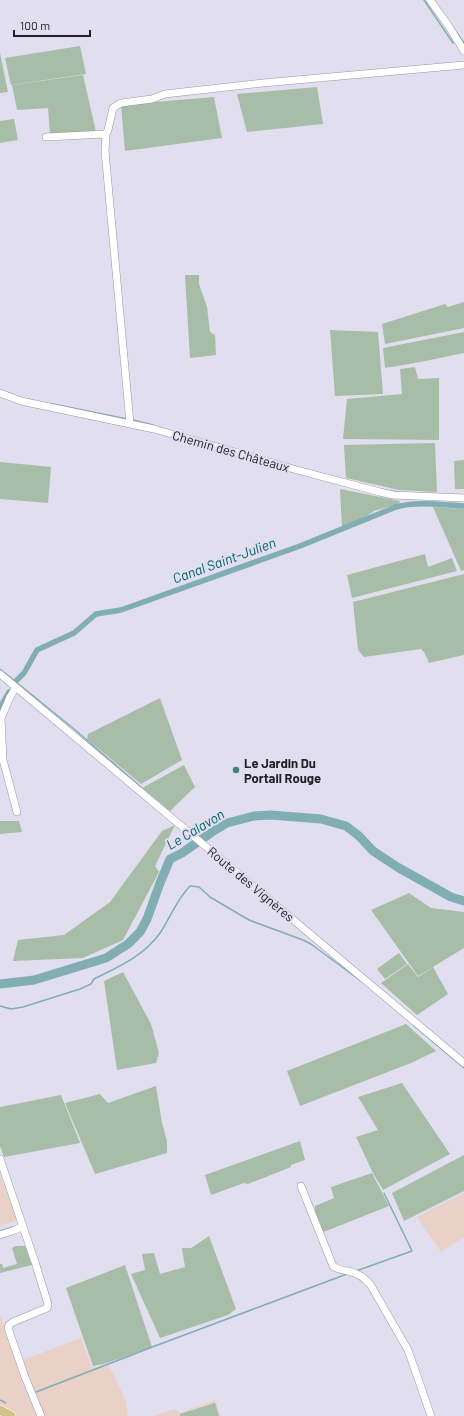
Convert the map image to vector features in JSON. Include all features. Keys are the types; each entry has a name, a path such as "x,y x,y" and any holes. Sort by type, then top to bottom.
{"main road":[{"path":"0,1410 11,1416"}],"street":[{"path":"430,0 464,51"},
{"path":"130,423 106,159 106,134 116,105 152,99 165,94 263,83 464,65"},
{"path":"46,137 106,134"},
{"name":"Chemin des Châteaux","path":"0,393 28,403 154,428 283,466 393,495 464,498"},
{"name":"Route des Vignères","path":"0,674 464,1063"},
{"path":"14,685 1,718 3,760 17,812"},
{"path":"0,1159 48,1304 47,1308 42,1311 12,1322 8,1328 25,1377 41,1416"},
{"path":"300,1186 333,1266 337,1269 354,1272 365,1278 370,1284 408,1350 431,1416"},
{"path":"0,1235 23,1226"}],"shaded area":[{"path":"0,1175 17,1220 0,1226"},
{"path":"464,1193 464,1237 441,1252 417,1217"},
{"path":"0,1316 23,1360 81,1338 92,1368 109,1366 126,1401 128,1416 0,1416"},
{"path":"215,1400 221,1416 153,1416 175,1409 180,1413"}],"green space":[{"path":"80,46 86,74 11,85 5,58"},
{"path":"0,53 8,92 0,93"},
{"path":"83,75 96,132 50,134 48,108 17,110 12,85"},
{"path":"317,87 323,124 247,132 237,94"},
{"path":"214,97 222,138 125,151 121,105"},
{"path":"14,119 18,140 0,143 0,121"},
{"path":"185,275 199,275 199,284 207,307 210,332 215,335 216,355 190,358"},
{"path":"464,302 464,328 385,344 382,324 445,304 448,307"},
{"path":"330,330 378,332 383,394 335,396"},
{"path":"464,332 464,353 385,368 383,348"},
{"path":"415,367 418,379 439,378 439,440 343,439 347,399 402,394 400,369"},
{"path":"435,443 437,492 399,490 346,478 344,445"},
{"path":"464,460 464,489 455,489 454,461"},
{"path":"0,462 51,467 48,503 0,499"},
{"path":"340,489 400,501 399,504 374,511 359,521 342,527"},
{"path":"433,507 464,509 464,570 461,571"},
{"path":"425,554 428,567 452,558 457,571 352,598 347,575"},
{"path":"464,574 464,655 429,663 421,649 364,657 358,650 353,602"},
{"path":"160,698 182,760 141,784 87,739 88,734"},
{"path":"184,765 195,787 170,811 142,788"},
{"path":"0,821 19,821 22,832 0,834"},
{"path":"175,825 155,866 159,872 123,940 83,958 13,961 18,940 64,935 110,902 162,831"},
{"path":"409,893 431,908 464,912 464,948 418,976 371,910"},
{"path":"399,953 407,964 385,979 377,969"},
{"path":"408,964 418,977 433,967 448,994 417,1015 381,983"},
{"path":"123,972 151,1024 159,1053 156,1063 117,1070 104,981"},
{"path":"406,1024 436,1051 411,1063 300,1106 287,1071"},
{"path":"402,1083 450,1154 383,1190 356,1137 378,1130 358,1097"},
{"path":"156,1086 162,1123 167,1141 167,1153 95,1174 65,1103 100,1094 108,1103"},
{"path":"61,1095 80,1143 4,1157 0,1146 0,1107"},
{"path":"300,1141 305,1160 248,1184 244,1183 211,1195 205,1175"},
{"path":"464,1155 464,1191 404,1221 392,1193"},
{"path":"372,1173 389,1206 321,1233 314,1212 315,1206 334,1198 331,1187"},
{"path":"209,1236 236,1309 228,1315 160,1338 131,1274 145,1270 142,1254 154,1253 160,1274 185,1267 182,1248 191,1248"},
{"path":"16,1246 25,1246 32,1265 0,1273 0,1264 2,1264 3,1268 17,1264 12,1248"},
{"path":"125,1265 152,1347 104,1364 93,1366 66,1288"},
{"path":"215,1403 219,1416 180,1416 180,1414"}],"waterway":[{"path":"424,0 453,43"},
{"path":"457,33 464,43"},
{"path":"53,404 127,419"},
{"path":"133,420 153,425"},
{"path":"390,491 400,492"},
{"name":"Canal Saint-Julien","path":"15,682 24,673 37,650 74,633 96,614 121,610 300,546 396,507 413,504 464,506"},
{"path":"0,669 74,729 141,787"},
{"name":"Canal Saint-Julien","path":"0,708 9,692"},
{"name":"Le Calavon","path":"0,984 34,980 106,958 128,944 140,932 147,919 170,859 182,853 227,823 254,816 271,815 321,819 346,826 359,836 373,851 399,868 451,897 464,901"},
{"path":"0,1006 11,1009 23,1007 80,989 91,984 94,979 130,960 154,941 164,927 181,897 190,886 199,887 210,897 249,920 311,944 365,984"},
{"path":"412,1024 464,1068"},
{"path":"356,1271 412,1251 384,1193"},
{"path":"0,1231 13,1227"},
{"path":"36,1392 347,1274"},
{"path":"0,1400 6,1403"}],"place":[{"name":"Le Jardin Du Portail Rouge","path":"236,770"}]}
